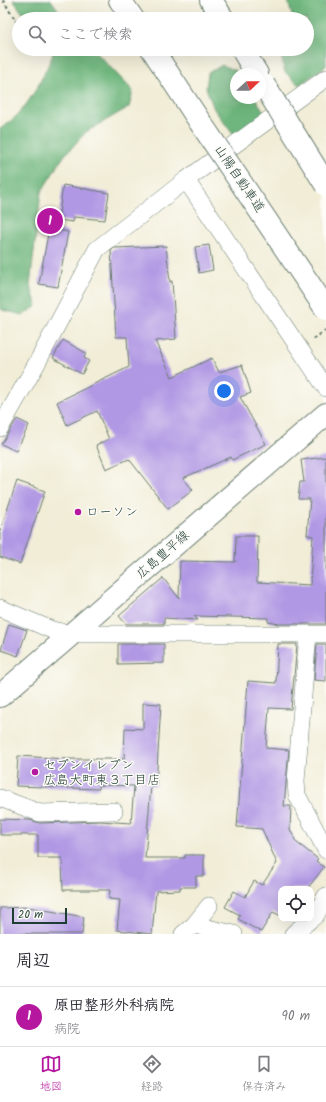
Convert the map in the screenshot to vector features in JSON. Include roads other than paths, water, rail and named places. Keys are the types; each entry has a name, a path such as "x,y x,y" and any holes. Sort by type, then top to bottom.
{"main road":[{"path":"120,0 128,12"},
{"path":"210,0 218,12"},
{"name":"山陽自動車道","path":"157,56 326,309"},
{"path":"246,56 254,68"},
{"path":"266,87 326,185"},
{"name":"広島豊平線","path":"0,696 326,414"}],"street":[{"path":"0,428 37,363 97,249 186,180 326,78"},
{"path":"186,180 326,388"},
{"path":"0,608 52,630 72,634 326,634"},
{"path":"308,634 296,781 297,795 326,850"},
{"path":"0,798 40,813 114,811"},
{"path":"314,917 326,896"},
{"path":"188,930 209,906"},
{"path":"293,934 307,922"},
{"path":"188,930 234,934"}],"place":[{"name":"原田整形外科病院","path":"50,221"},
{"name":"ローソン","path":"78,512"},
{"name":"セブンイレブン 広島大町東３丁目店","path":"35,772"}]}
